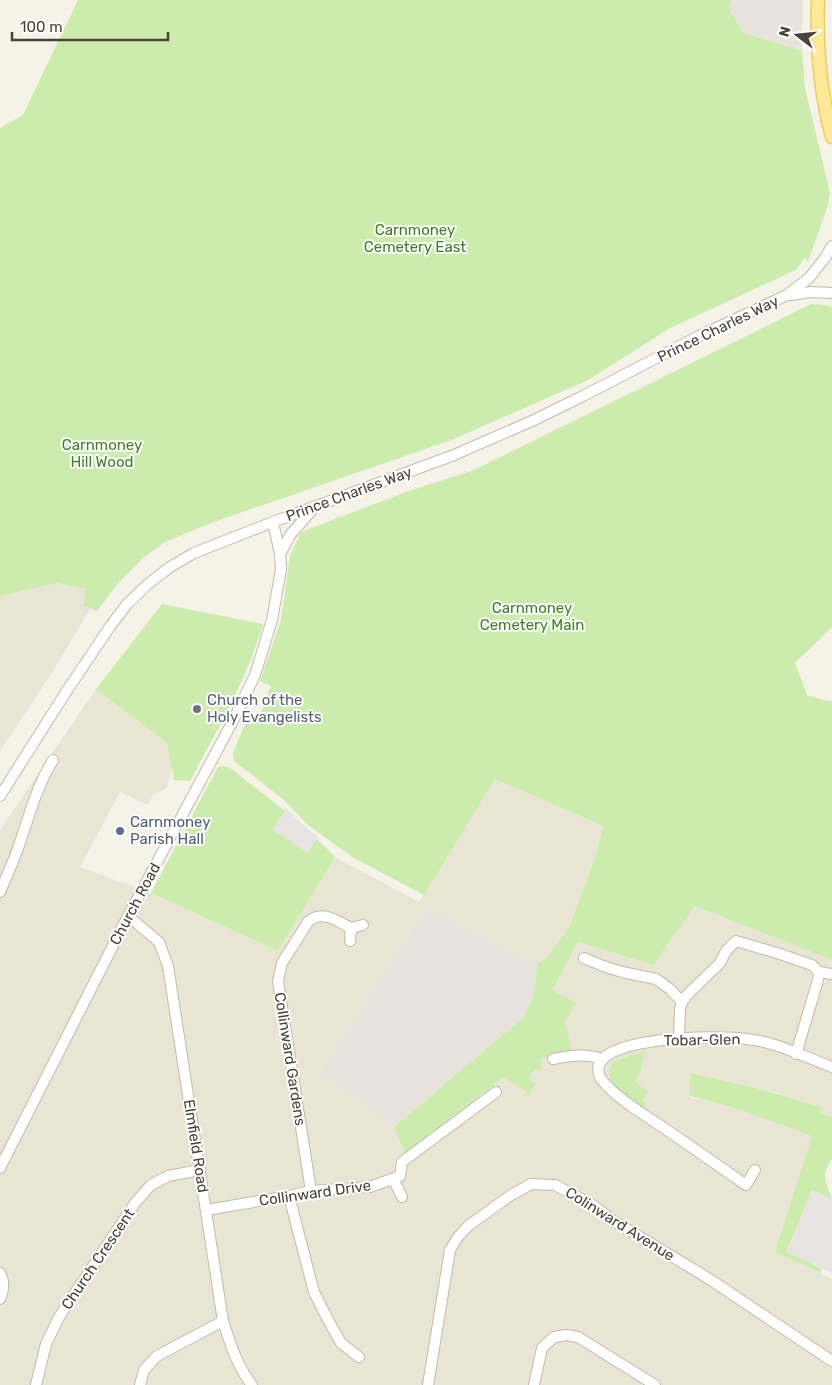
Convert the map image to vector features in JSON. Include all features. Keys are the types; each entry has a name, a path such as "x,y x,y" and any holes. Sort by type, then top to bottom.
{"main road":[{"path":"818,0 818,58 821,87 832,137"}],"street":[{"name":"Prince Charles Way","path":"0,796 68,688 111,625 128,603 170,567 194,553 454,455 534,420 697,338 787,296 809,278 832,246"},
{"name":"Prince Charles Way","path":"787,296 811,292 832,293"},
{"path":"280,554 290,534 316,506"},
{"name":"Church Road","path":"0,1168 128,916 234,719 255,675 272,620 281,570 280,554 273,522"},
{"path":"0,892 18,849 36,792 52,760"},
{"name":"Elmfield Road","path":"128,916 159,942 168,966 222,1321 236,1357 252,1385"},
{"name":"Collinward Gardens","path":"311,1192 278,981 282,963 308,922 313,918 319,916 331,918 351,928"},
{"path":"350,941 351,928 364,925"},
{"path":"679,1038 682,1002 720,963 726,951 736,941 777,952 812,965 819,972 832,974"},
{"path":"584,958 622,972 656,979 670,989 682,1002"},
{"path":"796,1054 819,972"},
{"name":"Tobar-Glen","path":"602,1059 621,1048 679,1038 714,1036 743,1038 775,1045 832,1067"},
{"path":"553,1059 576,1055 602,1059 598,1069 600,1078 615,1094 635,1109 746,1185 755,1170"},
{"path":"402,1198 394,1179 400,1176 402,1162 496,1092"},
{"name":"Church Crescent","path":"36,1385 46,1344 59,1317 135,1203 151,1185 168,1176 200,1170"},
{"name":"Collinward Drive","path":"206,1210 311,1192 370,1187 394,1179"},
{"name":"Colinward Avenue","path":"428,1385 450,1250 468,1226 511,1195 531,1184 555,1185 593,1205 612,1220 711,1280 832,1361"},
{"path":"290,1196 314,1292 341,1343 359,1357"},
{"path":"0,1273 4,1285 0,1299"},
{"path":"140,1385 144,1370 156,1356 222,1321"},
{"path":"534,1385 542,1348 554,1337 566,1335 578,1337 599,1352 655,1385"}],"shaded area":[{"path":"731,0 802,0 802,51 744,33 728,8"},
{"path":"57,583 85,589 84,606 90,609 53,671 0,751 0,596"},
{"path":"96,689 167,743 172,768 167,788 154,794 148,805 120,792 80,867 151,893 278,951 335,857 419,902 495,779 603,826 596,855 568,930 546,958 537,964 427,907 319,1073 394,1127 405,1154 551,990 578,942 653,965 695,906 832,960 832,1117 820,1113 821,1107 763,1089 690,1073 690,1097 738,1109 813,1136 775,1252 832,1279 832,1385 0,1385 0,830"},
{"path":"286,808 318,837 308,853 273,830"},
{"path":"427,907 537,964 534,995 524,1017 394,1127 319,1073"},
{"path":"812,1190 832,1199 832,1273 787,1252"}],"green space":[{"name":"Carnmoney Cemetery East","path":"78,0 731,0 728,8 744,33 802,51 805,88 830,193 828,205 808,262 805,257 796,270 670,328 588,380 454,439 211,523 165,542 143,558 119,582 97,611 84,606 85,589 57,583 0,596 0,128 23,115"},
{"name":"Carnmoney Cemetery Main","path":"811,304 832,307 832,627 795,663 807,695 832,702 832,960 695,906 653,965 578,942 552,990 577,1003 565,1020 572,1053 541,1058 540,1072 535,1069 528,1079 536,1084 529,1093 503,1077 405,1154 394,1127 524,1017 534,995 537,964 546,958 568,930 596,855 603,826 495,779 424,895 354,858 307,824 284,800 234,761 233,753 248,717 258,721 271,686 260,681 281,620 290,556 301,532 406,492 474,470"},
{"path":"162,604 263,624 249,665 190,781 174,780 167,743 96,689"},
{"path":"218,767 229,767 303,825 335,857 278,951 151,893"},
{"path":"645,1051 640,1074 635,1081 648,1092 642,1101 647,1111 615,1086 610,1078 609,1070 614,1061"},
{"path":"690,1073 757,1088 821,1107 820,1113 832,1117 832,1158 825,1176 832,1199 812,1190 787,1251 822,1269 820,1273 775,1252 812,1136 738,1109 690,1096"}],"place":[{"name":"Church of the Holy Evangelists","path":"197,709"},
{"name":"Carnmoney Parish Hall","path":"120,831"}],"park label":[{"name":"Carnmoney Hill Wood","path":"102,454"}]}
